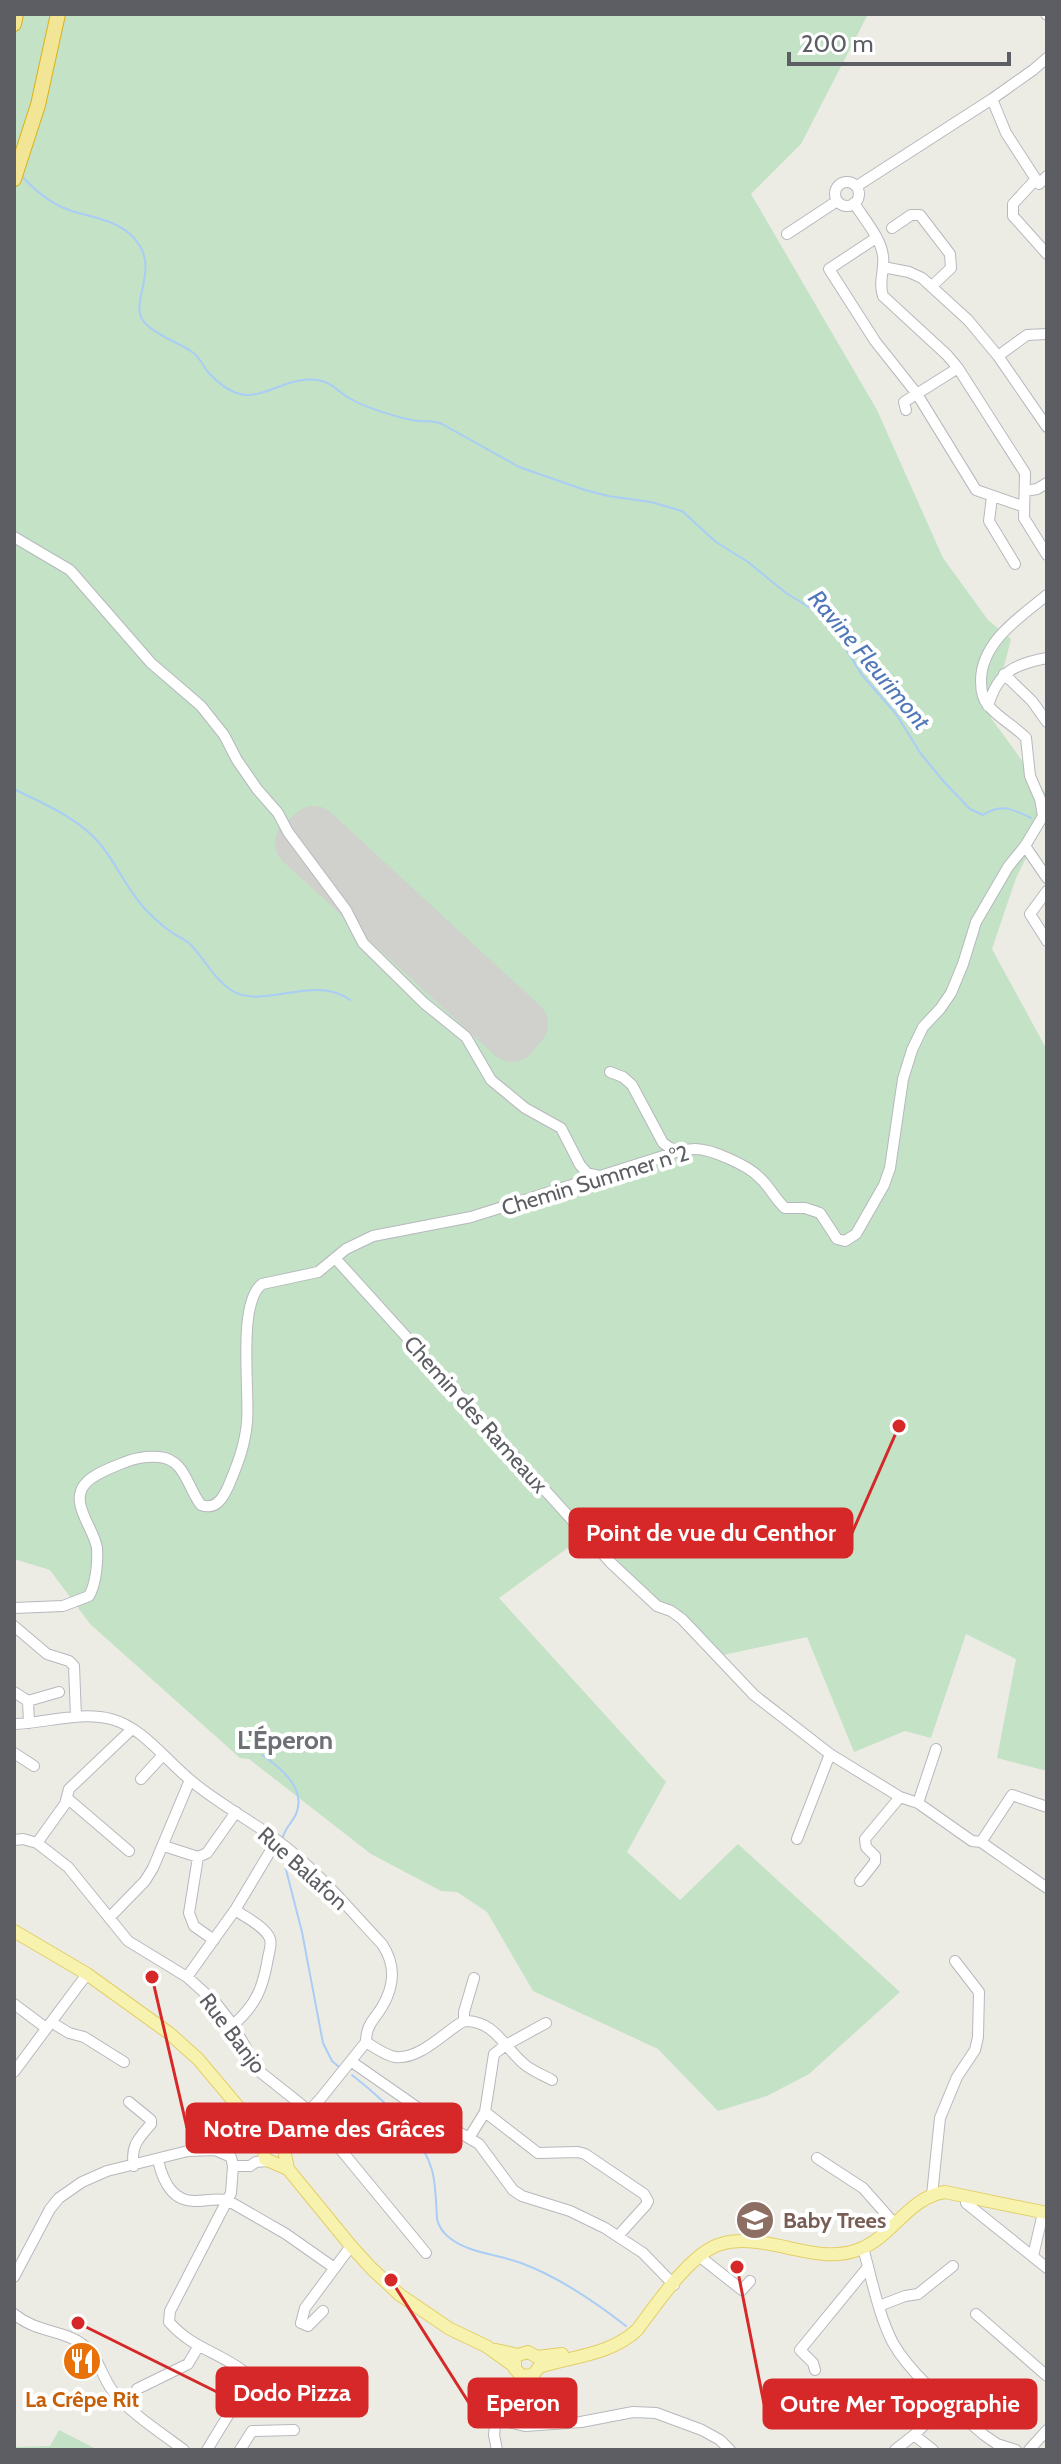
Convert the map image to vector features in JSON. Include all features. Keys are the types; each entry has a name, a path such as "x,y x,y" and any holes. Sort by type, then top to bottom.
{"highway":[{"path":"14,24 16,14"},
{"path":"14,179 38,105 58,14"}],"main road":[{"path":"14,1931 87,1974 188,2050 351,2246 400,2295 450,2329 486,2346 519,2368 535,2373 538,2362"},
{"path":"538,2362 623,2341 637,2330 688,2265 718,2244 742,2241 836,2255 863,2248 932,2195 952,2192 1045,2213"},
{"path":"519,2368 528,2352 538,2362"}],"street":[{"path":"857,186 992,99 1047,58"},
{"path":"992,99 1006,133 1042,178 1013,204 1013,216 1047,254"},
{"path":"848,181 857,186 859,195 854,203 841,205 837,201 834,194 838,185 848,181"},
{"path":"787,234 837,201"},
{"path":"854,203 882,250 880,288 883,296 958,368 1025,473 1024,518 1047,555"},
{"path":"892,228 911,215 920,215 950,254 951,268 932,286"},
{"path":"876,238 829,269 875,341 917,394 976,490 1022,506"},
{"path":"883,267 909,272 932,286 968,320 998,356 1047,427"},
{"path":"998,356 1027,335 1047,334"},
{"path":"906,410 904,402 958,368"},
{"path":"1025,491 1047,483"},
{"path":"992,497 989,521 1015,564"},
{"path":"14,537 70,570 151,663 201,706 346,910 363,943 424,1003 466,1037 491,1080 525,1108 561,1128 580,1165 587,1173 602,1176"},
{"path":"988,706 983,696 981,677 988,653 1007,628 1047,595"},
{"path":"988,706 1004,674 1015,667 1047,658"},
{"path":"1004,674 1032,701 1047,722"},
{"name":"Chemin Summer n°2","path":"14,1608 63,1606 89,1596 94,1588 97,1548 79,1496 86,1482 94,1477 146,1456 170,1458 179,1465 201,1505 219,1503 244,1442 248,1405 248,1316 256,1288 269,1281 318,1272 356,1243 373,1236 471,1217 676,1152 698,1149 736,1162 762,1179 785,1208 805,1208 820,1213 837,1239 845,1241 851,1238 884,1185 890,1168 903,1079 912,1050 923,1027 951,993 976,922 1043,816 1040,799 1030,776 1026,738 988,706"},
{"path":"1025,846 1047,878"},
{"path":"1047,891 1030,914 1047,941"},
{"path":"610,1072 632,1085 663,1143 676,1152"},
{"name":"Chemin des Rameaux","path":"335,1258 610,1562 657,1606 682,1619 754,1695 830,1754 900,1797 918,1803 1047,1888"},
{"path":"14,1626 47,1654 69,1661 74,1666 76,1717"},
{"path":"14,1692 28,1701 59,1692"},
{"path":"28,1701 29,1723"},
{"name":"Rue Balafon","path":"14,1724 99,1717 115,1720 132,1729 190,1780 277,1840 327,1885 389,1955 393,1967 390,1989 366,2030 366,2042 273,2151"},
{"path":"14,1840 37,1843 67,1798 69,1789 132,1729"},
{"path":"918,1803 936,1749"},
{"path":"14,1753 34,1766"},
{"path":"797,1839 830,1754"},
{"path":"141,1779 163,1755"},
{"path":"109,1918 145,1881 164,1846 190,1780"},
{"path":"981,1842 1012,1795 1047,1807"},
{"path":"860,1881 875,1862 865,1839 900,1797"},
{"path":"67,1798 129,1851"},
{"path":"164,1846 198,1857 207,1853 236,1812"},
{"path":"187,1977 235,1910 277,1840"},
{"name":"Rue Banjo","path":"37,1843 68,1867 128,1941 187,1977 216,2003 233,2025 259,2071 308,2110 426,2253"},
{"path":"198,1857 189,1913 194,1926 214,1940"},
{"path":"233,2025 255,2001 264,1981 271,1944 270,1937 264,1931 235,1910"},
{"path":"932,2195 940,2118 957,2077 975,2050 978,2037 979,1992 955,1961"},
{"path":"14,2072 87,1974"},
{"path":"464,2021 474,1978"},
{"path":"16,2008 48,2025 84,2037 124,2062"},
{"path":"366,2042 390,2055 407,2056 423,2049 464,2021 486,2024 524,2064 552,2080"},
{"path":"469,2138 485,2112 494,2054 546,2023"},
{"path":"352,2062 421,2110 469,2138 486,2152 513,2190 522,2196 570,2211 618,2236 643,2253 674,2285"},
{"path":"129,2102 151,2120 135,2142 132,2151 134,2166"},
{"path":"485,2112 538,2153 585,2154 644,2194 648,2201 646,2205 618,2236"},
{"path":"14,2277 44,2218 59,2198 82,2182 107,2171 188,2151 215,2150 231,2157 231,2193 170,2311 169,2322 179,2334 198,2347 242,2370 245,2377 235,2404 207,2450"},
{"path":"233,2166 250,2166 273,2151"},
{"path":"817,2158 863,2188 894,2223"},
{"path":"158,2160 171,2192 189,2202 227,2200 286,2234 333,2267"},
{"path":"966,2203 1047,2268"},
{"path":"1033,2256 1045,2213"},
{"path":"323,2311 308,2326 301,2323 305,2308 351,2246"},
{"path":"863,2248 879,2306 900,2354 925,2383 984,2435 997,2444 1016,2450"},
{"path":"699,2256 742,2290 750,2281"},
{"path":"879,2306 918,2294 953,2266"},
{"path":"815,2370 813,2363 800,2350 868,2267"},
{"path":"14,2314 33,2327 84,2345 122,2401 184,2450"},
{"path":"976,2314 1047,2376"},
{"path":"137,2389 188,2364 198,2347"},
{"path":"497,2450 494,2435 500,2420 500,2403 510,2390 519,2368"},
{"path":"895,2450 948,2402"},
{"path":"500,2420 525,2426 581,2422 633,2412 656,2413 702,2430 730,2450"},
{"path":"240,2450 252,2431 294,2430"},
{"path":"1029,2450 1047,2430"},
{"path":"914,2435 933,2450"}],"green space":[{"path":"14,14 868,14 801,144 751,194 877,410 943,558 988,620 1011,639 991,718 1047,795 1047,816 1016,878 992,949 1047,1050 1047,1771 997,1758 1016,1659 966,1634 931,1738 905,1731 854,1752 807,1637 723,1655 656,1599 588,1533 499,1598 666,1782 627,1852 680,1900 738,1844 900,1992 809,2074 767,2096 718,2111 658,2049 533,1991 487,1912 457,1892 441,1891 371,1854 249,1759 240,1758 90,1624 50,1570 14,1559"},
{"path":"59,2430 98,2450 14,2450 14,2447 50,2446"}],"waterway":[{"name":"Ravine Fleurimont","path":"21,175 52,202 112,223 131,235 145,260 140,316 157,333 199,358 207,371 231,390 248,395 308,379 323,381 373,409 411,420 442,424 519,467 585,490 682,511 716,542 812,609 896,714 921,754 970,809 983,815 996,809 1007,809 1031,818"},
{"path":"14,789 60,812 92,835 140,904 164,927 190,944 231,990 258,997 321,990 350,1000"},
{"path":"262,1755 284,1772 298,1796 296,1814 283,1837"},
{"path":"283,1858 302,1932 323,2043 332,2061 339,2067"},
{"path":"352,2075 387,2105 410,2130 427,2156 435,2188 437,2219 446,2235 467,2248 521,2263 549,2275 626,2326"}],"runway":[{"path":"314,831 523,1024 512,1037 300,843 314,831"}],"place":[{"name":"Point de vue du Centhor","path":"899,1426"},
{"name":"Notre Dame des Grâces","path":"152,1977"},
{"name":"Baby Trees","path":"755,2220"},
{"name":"Outre Mer Topographie","path":"737,2267"},
{"name":"Eperon","path":"391,2280"},
{"name":"Dodo Pizza","path":"78,2323"},
{"name":"La Crêpe Rit","path":"82,2361"}],"district":[{"name":"L'Éperon","path":"285,1740"}]}
